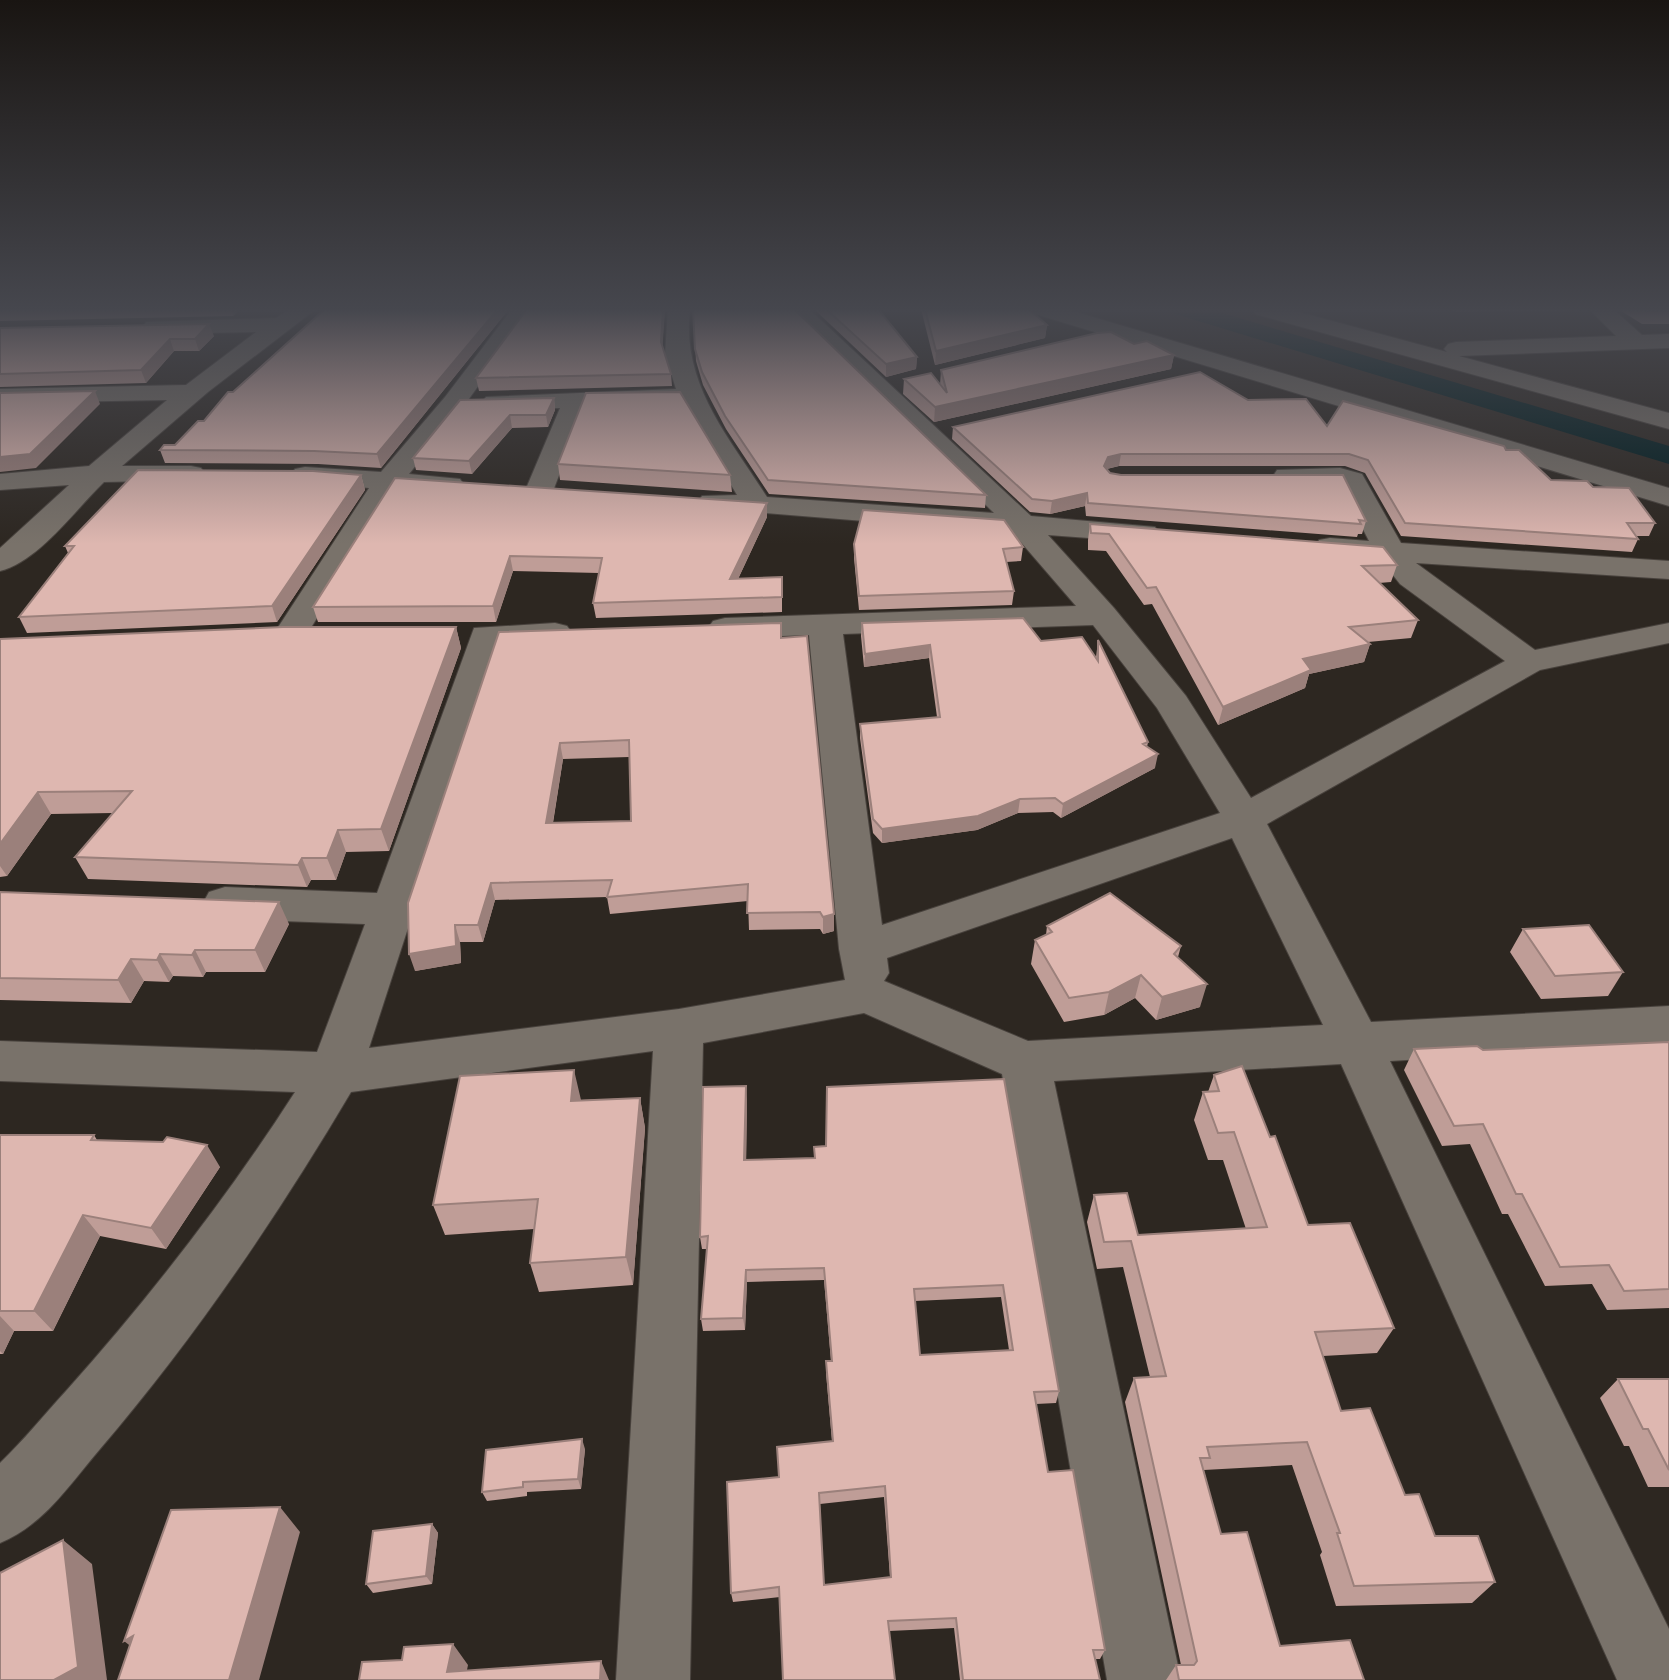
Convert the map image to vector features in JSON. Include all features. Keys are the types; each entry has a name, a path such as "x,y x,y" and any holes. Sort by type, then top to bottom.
{"street":[{"path":"0,562 45,528 96,474 198,387"},
{"path":"335,635 275,635 388,481 465,387"},
{"path":"687,387 757,504"},
{"path":"879,389 885,387"},
{"path":"1304,387 1667,500"},
{"path":"1547,387 1669,421"},
{"path":"879,389 930,433 1021,523 1102,615 1173,704 1244,819 1357,1044 1655,1680"},
{"path":"0,396 192,392"},
{"path":"454,402 691,396"},
{"path":"539,491 575,401"},
{"path":"930,433 960,426"},
{"path":"0,482 96,474 223,474"},
{"path":"271,474 478,487"},
{"path":"1261,476 1349,478 1390,552 1411,577 1529,662"},
{"path":"509,489 570,493"},
{"path":"679,500 1175,535"},
{"path":"1298,545 1669,570"},
{"path":"687,629 1102,615"},
{"path":"825,625 864,972"},
{"path":"0,1509 27,1484 124,1373 193,1284 285,1154 335,1073 393,909 471,635 594,632"},
{"path":"0,1061 335,1073 679,1028 864,972 1244,819 1529,662 1669,633"},
{"path":"189,902 393,909"},
{"path":"864,972 1025,1062 1669,1025"},
{"path":"653,1680 679,1028"},
{"path":"1025,1062 1144,1680"}],"building":[{"path":"238,387 433,387 377,454 160,450 164,445 175,445 198,421 204,421 228,392"},
{"path":"710,387 875,387 986,495 768,480 725,416"},
{"path":"913,387 943,387 947,393 946,387 1025,387 935,407"},
{"path":"1131,387 1226,387 1248,400 1306,399 1327,426 1343,401 1504,446 1506,450 1519,450 1551,480 1587,481 1593,487 1629,488 1655,523 1627,523 1638,539 1405,523 1368,460 1349,454 1121,454 1108,457 1104,466 1110,473 1121,475 1343,475 1366,521 1359,520 1361,524 1088,503 1087,493 1052,501 1032,499 953,427"},
{"path":"95,391 30,454 0,457 0,393"},
{"path":"680,392 730,475 558,464 586,393"},
{"path":"554,398 546,415 510,415 469,461 413,458 460,400"},
{"path":"138,470 313,471 361,475 272,606 19,617 74,546 65,546"},
{"path":"395,478 767,503 730,579 782,577 782,597 593,603 602,558 510,556 493,606 313,607"},
{"path":"863,510 1004,520 1023,547 1003,549 1014,591 859,596 854,544"},
{"path":"1090,524 1383,547 1397,565 1362,566 1418,620 1349,627 1370,644 1303,659 1311,670 1223,707 1156,587 1147,588 1109,534 1091,533"},
{"path":"1023,618 1041,641 1082,637 1098,661 1098,640 1148,742 1143,744 1158,754 1063,804 1055,798 1020,799 978,816 882,829 873,819 860,724 940,717 930,645 865,654 862,623"},
{"path":"781,623 781,638 807,636 834,914 823,917 820,912 747,913 748,884 607,897 612,880 491,883 478,925 455,925 456,946 409,954 408,903 499,632","holes":["629,740 631,821 546,823 560,743"]},
{"path":"283,627 456,627 381,829 338,830 327,858 302,858 298,865 75,857 132,791 38,792 0,844 0,639"},
{"path":"0,892 279,902 255,950 195,950 192,955 160,954 157,960 131,959 118,980 0,978"},
{"path":"1110,893 1181,946 1174,954 1207,984 1162,997 1141,975 1109,992 1069,998 1035,940 1052,932 1047,926"},
{"path":"1589,925 1623,972 1555,976 1523,929"},
{"path":"1669,1042 1669,1289 1624,1291 1609,1265 1560,1267 1522,1194 1516,1194 1483,1124 1454,1126 1414,1049 1477,1046 1483,1050"},
{"path":"1242,1066 1270,1137 1275,1136 1308,1225 1350,1223 1394,1328 1315,1332 1341,1411 1370,1408 1405,1495 1419,1494 1435,1536 1478,1536 1495,1582 1354,1586 1337,1533 1340,1533 1307,1442 1207,1447 1210,1458 1200,1458 1221,1534 1247,1532 1280,1646 1350,1640 1364,1680 1179,1680 1176,1665 1194,1665 1197,1661 1134,1378 1166,1376 1131,1241 1104,1242 1094,1195 1127,1193 1138,1235 1267,1227 1234,1132 1218,1133 1203,1092 1219,1091 1214,1075"},
{"path":"574,1070 571,1101 640,1098 626,1257 530,1263 538,1199 433,1205 460,1076"},
{"path":"1004,1079 1059,1391 1034,1392 1048,1472 1073,1470 1105,1650 1093,1650 1100,1680 963,1680 956,1618 888,1621 895,1680 783,1680 779,1587 731,1593 727,1482 779,1477 777,1447 833,1441 826,1361 832,1361 824,1268 746,1270 743,1318 701,1319 708,1236 700,1237 703,1087 746,1086 744,1160 815,1158 814,1147 826,1146 827,1087","holes":["1003,1285 1013,1350 920,1355 914,1289","885,1486 891,1577 824,1585 819,1493"]},
{"path":"0,1135 94,1135 91,1140 163,1142 167,1137 207,1145 151,1228 83,1215 34,1311 0,1311"},
{"path":"1618,1379 1669,1379 1669,1470 1648,1429 1643,1429"},
{"path":"582,1439 578,1479 523,1482 523,1487 482,1492 486,1450"},
{"path":"280,1507 229,1680 118,1680 133,1636 124,1641 171,1510"},
{"path":"432,1524 426,1576 366,1584 373,1531"},
{"path":"63,1540 78,1667 54,1680 0,1680 0,1573"},
{"path":"453,1644 447,1672 601,1661 600,1680 359,1680 362,1662 402,1660 404,1647"}],"waterway":[{"path":"1444,387 1669,455"}]}
